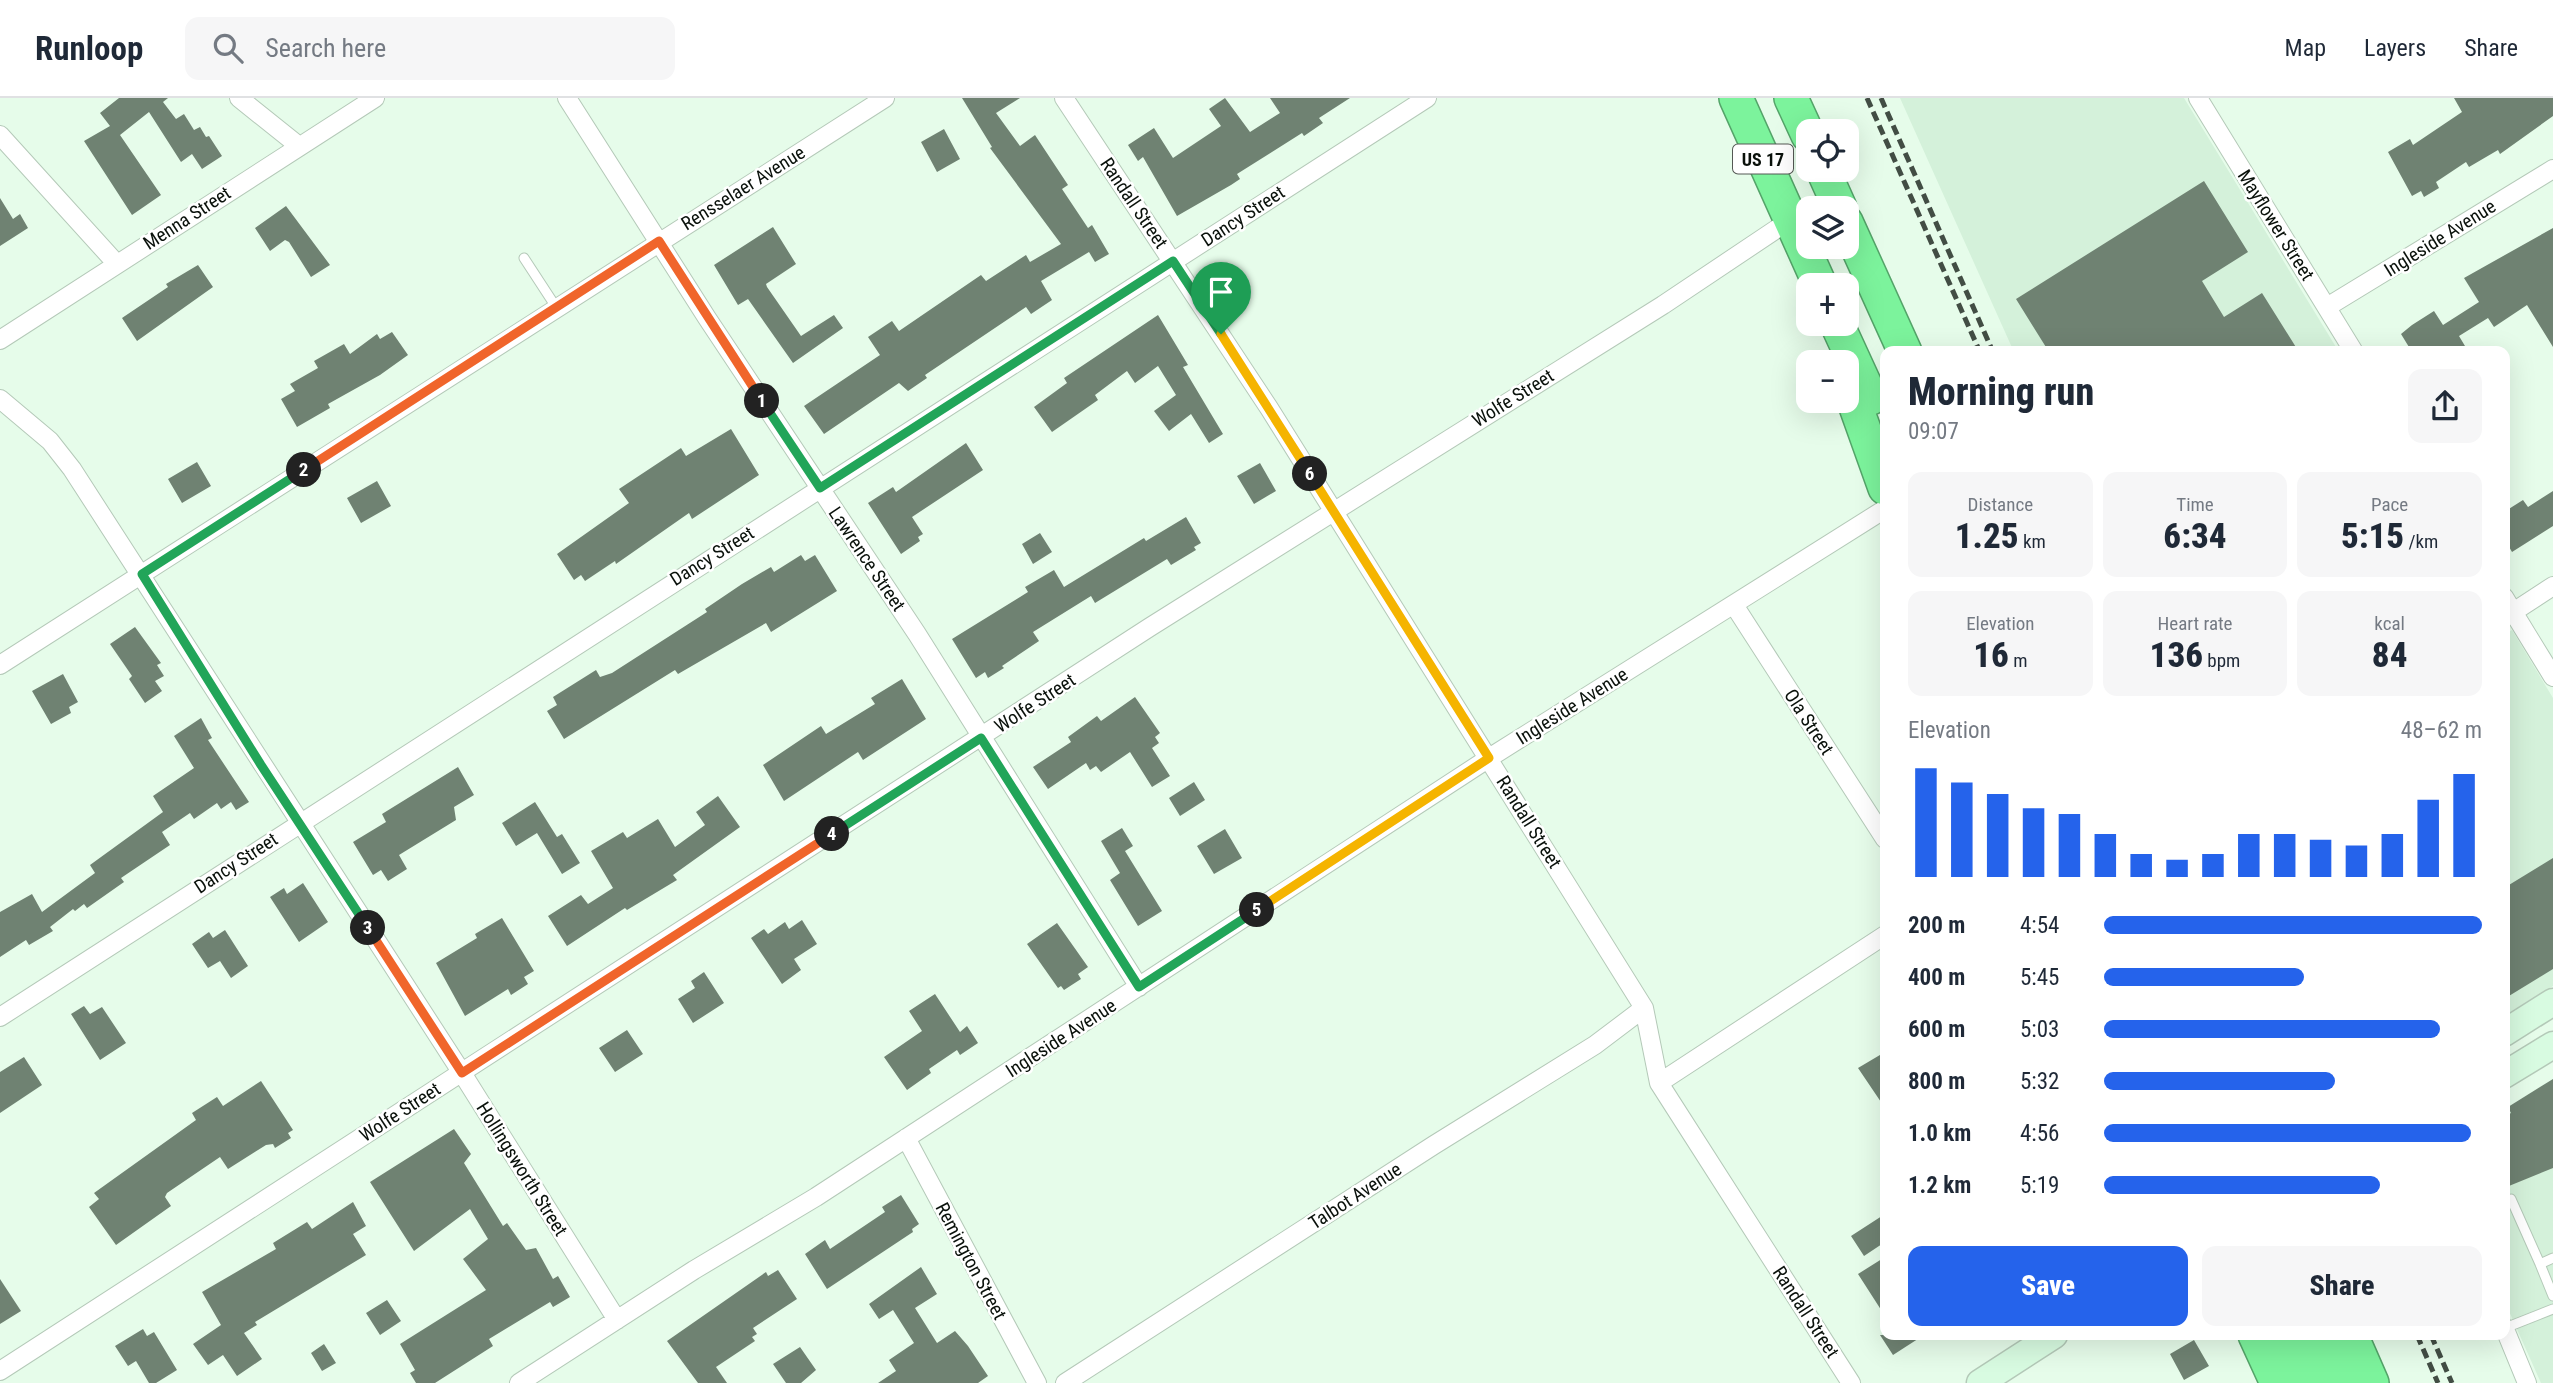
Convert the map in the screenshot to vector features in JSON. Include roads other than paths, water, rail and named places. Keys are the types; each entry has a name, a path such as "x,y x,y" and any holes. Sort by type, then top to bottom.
{"highway":[{"name":"US 17","path":"1735,98 1814,273"},
{"name":"US 17","path":"1791,98 1801,119"},
{"path":"1790,220 1809,273"},
{"path":"1859,251 1902,346"},
{"path":"1859,257 1895,346"},
{"path":"1843,336 1880,417"},
{"path":"1858,413 1880,474"},
{"path":"2257,1340 2277,1383"},
{"path":"2291,1340 2310,1383"},
{"path":"2324,1340 2344,1383"},
{"path":"2353,1340 2372,1383"}],"main road":[{"path":"2510,1030 2553,1002"},
{"path":"2510,1071 2553,1045"},
{"path":"1979,1383 2046,1340"}],"street":[{"path":"239,98 299,146"},
{"name":"Menna Street","path":"0,340 375,98"},
{"name":"Lawrence Street","path":"567,98 917,634 1139,987"},
{"name":"Rensselaer Avenue","path":"0,665 885,98"},
{"name":"Randall Street","path":"1064,98 1334,511 1644,1009 1659,1083 1851,1383"},
{"name":"Dancy Street","path":"0,1017 1427,98"},
{"name":"Mayflower Street","path":"2198,98 2350,346"},
{"path":"0,135 116,263"},
{"name":"Ingleside Avenue","path":"2327,307 2553,169"},
{"name":"Wolfe Street","path":"0,1371 1334,511 1663,305 1790,220"},
{"name":"Hollingsworth Street","path":"0,399 50,441 142,574 617,1320"},
{"name":"Ingleside Avenue","path":"519,1383 906,1138 1489,758 1880,512"},
{"path":"2510,608 2553,586"},
{"name":"Ola Street","path":"1734,605 1880,831"},
{"path":"2510,613 2553,677"},
{"path":"1659,1083 1880,938"},
{"name":"Talbot Avenue","path":"1065,1383 1434,1145 1595,1045 1644,1009"},
{"name":"Remington Street","path":"906,1138 1037,1383"},
{"path":"2509,1340 2527,1383"}],"lane":[{"path":"524,258 556,307"},
{"path":"2511,1199 2553,1296"},
{"path":"2540,1264 2553,1258"},
{"path":"2510,1325 2553,1309"}],"railway":[{"path":"1867,98 1977,346"},
{"path":"1881,98 1990,346"},
{"path":"2419,1340 2438,1383"},
{"path":"2433,1340 2452,1383"}]}
